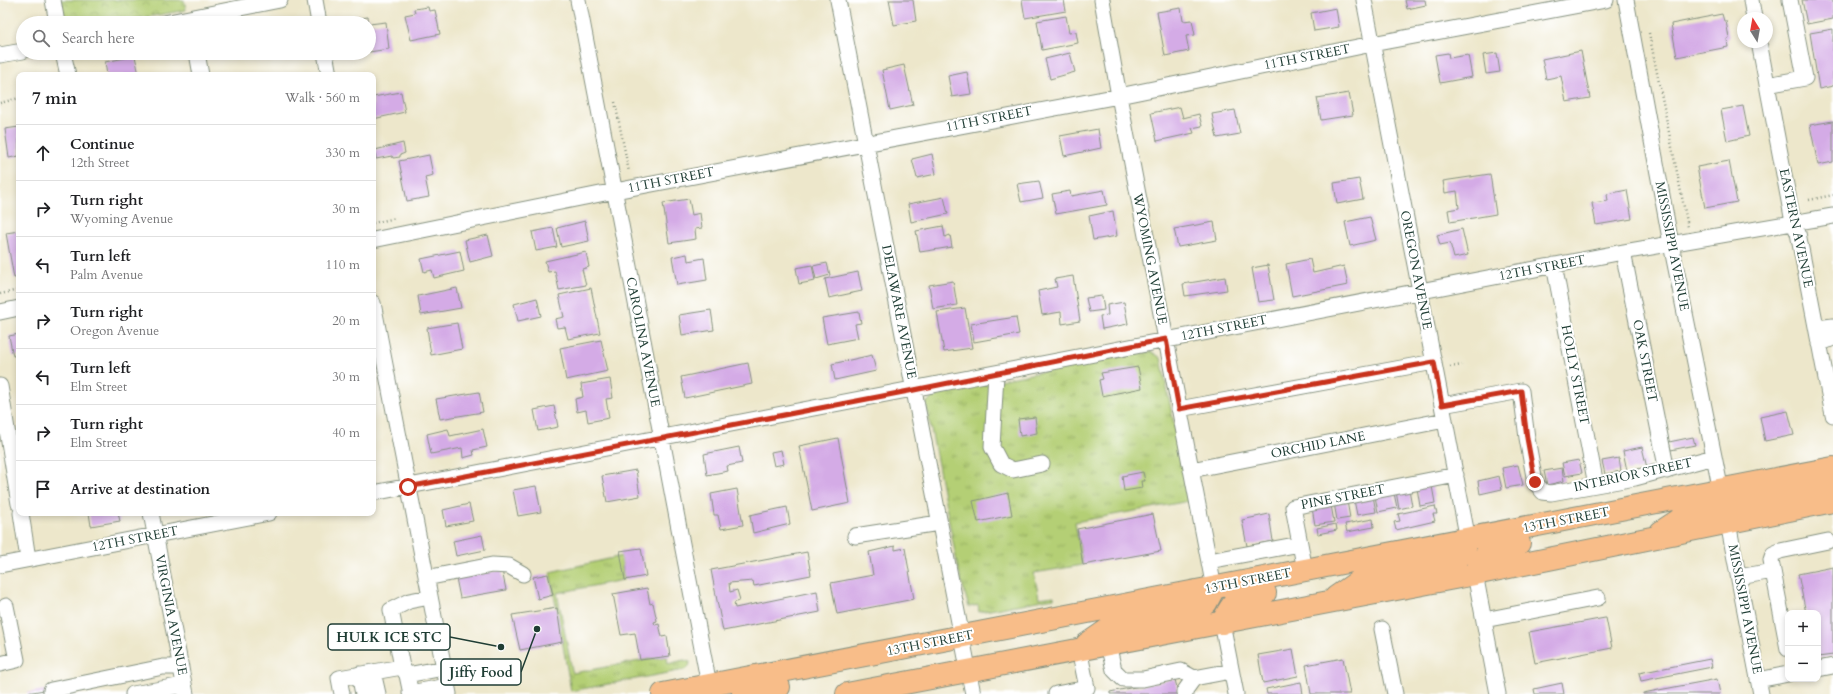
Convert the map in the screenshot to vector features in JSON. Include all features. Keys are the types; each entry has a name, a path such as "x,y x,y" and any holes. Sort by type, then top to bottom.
{"highway":[{"name":"13TH STREET","path":"663,694 707,689 828,662 1468,540 1833,468"},
{"path":"1650,539 1688,514 1820,489 1833,479"},
{"path":"1475,574 1481,559 1492,550 1635,522 1674,500"},
{"path":"847,694 1475,574 1833,501"},
{"path":"1328,602 1366,576 1450,561 1462,554 1468,540"},
{"path":"1222,623 1230,606 1236,599 1290,588 1305,570"},
{"path":"1079,649 1113,626 1196,610 1206,603 1214,588"},
{"path":"743,694 810,680 828,662"}],"street":[{"path":"53,0 56,16"},
{"path":"210,16 280,0"},
{"path":"315,0 318,16"},
{"name":"CAROLINA AVENUE","path":"578,0 615,191 707,689"},
{"name":"DELAWARE AVENUE","path":"838,0 973,694"},
{"name":"WYOMING AVENUE","path":"1102,0 1119,96 1214,588"},
{"name":"OREGON AVENUE","path":"1364,0 1468,540"},
{"name":"11TH STREET","path":"376,239 615,191 1119,96 1372,44 1606,0"},
{"name":"MISSISSIPPI AVENUE","path":"1626,0 1671,244 1721,490"},
{"path":"1751,0 1753,12"},
{"path":"1767,85 1805,78 1790,0"},
{"name":"EASTERN AVENUE","path":"1760,48 1793,222 1798,233 1817,328 1826,341 1833,415"},
{"path":"0,55 16,52"},
{"path":"65,60 67,72"},
{"path":"198,60 200,72"},
{"path":"326,60 328,72"},
{"name":"12TH STREET","path":"376,492 914,390 1166,339 1420,292 1623,252 1833,216"},
{"name":"OAK STREET","path":"1623,252 1667,471"},
{"name":"HOLLY STREET","path":"1554,266 1596,485"},
{"path":"0,312 16,309"},
{"path":"376,319 449,690 410,694 391,610 409,601 430,597"},
{"path":"1817,328 1833,326"},
{"path":"1179,409 1434,362"},
{"path":"996,374 992,447 1001,464 1013,470 1042,464"},
{"path":"0,386 16,485"},
{"name":"ORCHID LANE","path":"1191,470 1444,413 1521,391 1527,438 1535,482 1543,492 1551,492"},
{"name":"INTERIOR STREET","path":"1551,492 1667,471 1714,457"},
{"name":"PINE STREET","path":"1305,570 1293,507 1456,475"},
{"path":"21,516 28,559"},
{"name":"VIRGINIA AVENUE","path":"152,516 185,690"},
{"name":"12TH STREET","path":"0,565 253,516"},
{"path":"855,536 939,523"},
{"name":"MISSISSIPPI AVENUE","path":"1728,523 1760,687"},
{"path":"1787,646 1771,560 1773,554 1780,551 1828,541"},
{"path":"1209,561 1300,544"},
{"path":"426,578 492,564 509,566 523,574"},
{"path":"1739,577 1773,571"},
{"path":"1475,574 1498,694"},
{"path":"1484,620 1598,598"},
{"path":"0,664 17,660 6,606"},
{"path":"1222,623 1236,694"},
{"path":"1382,629 1395,694"},
{"path":"1108,644 1114,670 1122,680 1143,679 1180,671 1194,678 1231,670"},
{"path":"1056,694 1087,688 1079,649"},
{"path":"51,692 163,666 181,667"},
{"path":"1821,668 1833,666"},
{"path":"342,694 339,678 366,673 444,668"},
{"path":"363,694 366,673"},
{"path":"366,673 378,694"},
{"path":"1760,687 1785,675"},
{"path":"1184,694 1194,678"},
{"path":"133,694 185,690"}],"path":[{"path":"1648,29 1689,232"},
{"path":"0,103 16,99"},
{"path":"1809,200 1833,195"},
{"path":"0,294 16,291"}],"green space":[{"path":"60,0 184,0 186,10 153,16 64,16"},
{"path":"1143,352 1152,352 1161,358 1189,501 1075,522 1083,565 1034,573 1039,598 1054,596 1054,598 979,612 978,605 969,607 959,573 926,403 939,392"},
{"path":"622,556 623,580 557,593 573,673 667,656 668,664 684,660 690,662 689,667 684,670 571,691 550,572"}],"building":[{"path":"889,0 913,0 916,21 894,25"},
{"path":"1022,0 1064,0 1066,11 1025,18"},
{"path":"1405,0 1425,0 1426,5 1407,9"},
{"path":"1802,0 1833,0 1833,19 1807,24"},
{"path":"428,7 429,11 435,10 440,34 411,40 405,15 415,13 414,9"},
{"path":"1181,8 1183,21 1192,20 1195,35 1186,36 1189,51 1165,56 1157,12"},
{"path":"1336,8 1339,27 1314,31 1311,13"},
{"path":"1722,14 1724,21 1726,21 1729,38 1727,39 1728,47 1677,57 1671,24"},
{"path":"1066,16 1069,33 1076,32 1078,43 1042,50 1037,21"},
{"path":"386,22 389,49 376,51 376,23"},
{"path":"1833,29 1833,86 1819,89 1810,33"},
{"path":"1581,51 1590,98 1566,102 1561,76 1546,79 1542,59"},
{"path":"1070,53 1075,72 1050,79 1045,59"},
{"path":"1448,53 1449,58 1468,55 1472,77 1440,83 1435,55"},
{"path":"1497,53 1500,72 1486,74 1483,55"},
{"path":"115,60 136,60 138,72 107,72 105,62"},
{"path":"904,65 913,105 890,110 882,70"},
{"path":"967,72 971,94 952,97 948,76"},
{"path":"401,92 405,112 376,118 376,96"},
{"path":"1349,93 1353,115 1321,120 1317,98"},
{"path":"1743,106 1749,136 1727,141 1721,110"},
{"path":"1180,107 1183,118 1199,114 1202,126 1192,128 1194,133 1157,141 1151,113"},
{"path":"1235,110 1240,134 1217,138 1212,114"},
{"path":"1833,121 1833,162 1818,165 1810,125"},
{"path":"16,127 16,157 9,158 5,129"},
{"path":"1098,129 1101,148 1064,156 1060,136"},
{"path":"403,143 405,153 400,155 400,157 393,158 392,156 376,159 376,150"},
{"path":"932,154 936,174 917,178 912,159"},
{"path":"429,155 433,175 425,177 429,197 407,201 399,161"},
{"path":"1729,161 1737,202 1705,208 1697,167"},
{"path":"1490,174 1496,214 1450,222 1448,210 1459,208 1457,191 1445,193 1443,181"},
{"path":"1359,179 1363,199 1337,204 1334,183"},
{"path":"1039,181 1043,198 1021,202 1017,184"},
{"path":"1104,190 1107,205 1056,214 1052,194 1070,191 1071,196"},
{"path":"1627,190 1632,219 1596,225 1592,203 1608,201 1607,194"},
{"path":"944,197 948,214 911,222 908,204"},
{"path":"689,199 692,215 700,213 702,228 695,229 696,239 669,243 663,203"},
{"path":"1113,211 1117,236 1093,240 1089,216"},
{"path":"1370,217 1376,240 1350,246 1345,222"},
{"path":"585,221 589,241 561,247 557,228"},
{"path":"1214,222 1217,240 1178,247 1174,229"},
{"path":"943,226 945,237 950,235 952,247 920,252 916,231"},
{"path":"553,228 557,247 536,251 532,232"},
{"path":"1462,229 1468,255 1454,258 1450,243 1440,245 1437,235"},
{"path":"16,231 16,278 14,278 6,233"},
{"path":"488,235 493,256 470,262 465,240"},
{"path":"460,251 464,271 434,278 432,270 424,272 421,259"},
{"path":"586,252 589,267 582,269 586,285 559,290 555,271 548,272 545,261"},
{"path":"687,254 688,261 704,258 707,280 677,285 672,257"},
{"path":"1310,259 1313,273 1344,266 1348,285 1292,296 1286,264"},
{"path":"827,263 830,275 816,279 813,266"},
{"path":"812,265 815,281 799,284 796,268"},
{"path":"1268,265 1274,300 1258,302 1252,268"},
{"path":"858,272 862,291 829,298 825,279"},
{"path":"1073,276 1080,321 1062,324 1061,312 1042,315 1038,291 1057,287 1055,279"},
{"path":"1225,277 1227,290 1185,296 1183,284"},
{"path":"953,281 957,305 933,309 929,285"},
{"path":"457,288 461,308 421,315 418,296"},
{"path":"591,288 600,333 568,339 565,327 557,328 555,319 564,317 559,295"},
{"path":"1102,296 1104,310 1089,312 1086,298"},
{"path":"537,298 541,316 518,321 514,304"},
{"path":"1124,302 1128,324 1102,329 1100,316 1108,315 1107,305"},
{"path":"965,308 972,348 944,352 937,312"},
{"path":"711,310 714,330 682,335 679,315"},
{"path":"859,312 861,323 855,324 858,338 827,344 822,318"},
{"path":"1016,317 1019,334 974,342 971,324"},
{"path":"457,323 462,349 431,355 427,328"},
{"path":"16,335 16,356 13,356 9,336"},
{"path":"601,340 608,371 566,380 560,348"},
{"path":"872,355 876,371 835,380 832,364"},
{"path":"748,363 752,384 685,398 681,377"},
{"path":"1138,367 1142,388 1102,396 1099,380 1103,379 1101,373"},
{"path":"610,379 613,398 606,399 609,418 588,422 586,410 577,412 575,399 583,397 581,384"},
{"path":"479,392 483,412 440,419 436,399"},
{"path":"554,406 558,427 538,431 534,410"},
{"path":"1788,411 1794,435 1765,441 1760,417"},
{"path":"1035,417 1037,433 1020,436 1018,419"},
{"path":"448,429 450,436 483,429 487,447 473,450 474,455 463,458 462,448 431,454 427,434"},
{"path":"1693,437 1695,445 1671,450 1669,442"},
{"path":"838,438 850,503 812,511 799,446"},
{"path":"739,447 742,463 727,466 728,471 707,475 704,454"},
{"path":"1642,447 1647,468 1627,471 1623,451"},
{"path":"781,450 784,464 774,466 771,452"},
{"path":"1619,458 1621,471 1605,474 1602,461"},
{"path":"1579,460 1582,473 1565,476 1562,463"},
{"path":"1518,465 1523,485 1506,488 1502,468"},
{"path":"1562,468 1564,481 1547,485 1544,471"},
{"path":"636,470 640,496 607,502 602,476"},
{"path":"1143,472 1145,481 1141,481 1142,488 1124,491 1122,476"},
{"path":"1499,476 1502,489 1480,494 1478,481"},
{"path":"536,486 541,512 518,516 513,490"},
{"path":"1432,486 1435,503 1420,506 1417,488"},
{"path":"737,489 743,525 721,529 718,515 714,515 711,494"},
{"path":"1409,489 1412,506 1399,509 1396,491"},
{"path":"1008,493 1012,515 978,522 973,501"},
{"path":"1394,493 1397,508 1378,512 1375,496"},
{"path":"1373,496 1376,512 1357,515 1354,500"},
{"path":"1347,501 1350,518 1337,520 1334,503"},
{"path":"469,504 473,521 446,526 443,510"},
{"path":"1331,505 1334,522 1315,525 1312,508"},
{"path":"1435,506 1437,514 1433,514 1435,521 1396,530 1394,522 1400,521 1398,514"},
{"path":"787,507 790,524 753,533 750,515"},
{"path":"1153,514 1161,551 1083,565 1077,529"},
{"path":"1269,514 1273,541 1247,546 1242,520"},
{"path":"89,516 119,516 120,521 91,526"},
{"path":"1373,519 1374,527 1347,532 1345,524"},
{"path":"1336,524 1337,530 1318,534 1317,528"},
{"path":"482,535 485,550 456,556 453,541"},
{"path":"895,546 895,550 905,548 914,599 837,614 831,583 873,575 869,552"},
{"path":"641,548 646,576 625,580 620,551"},
{"path":"807,552 811,575 754,586 753,581 729,583 730,592 737,590 740,600 734,603 735,608 817,591 820,612 723,631 711,570"},
{"path":"1833,567 1833,655 1821,657 1821,610 1805,610 1798,574"},
{"path":"502,570 506,590 460,598 456,578"},
{"path":"548,574 553,595 538,599 533,577"},
{"path":"647,588 650,604 653,603 657,621 654,622 655,625 659,624 662,637 667,636 670,656 640,660 635,633 621,635 613,594"},
{"path":"557,608 562,642 520,650 512,615"},
{"path":"1606,618 1612,648 1535,663 1529,632"},
{"path":"1293,649 1298,676 1263,683 1258,655"},
{"path":"1343,658 1350,694 1311,694 1306,665"},
{"path":"1710,659 1712,667 1641,681 1639,673"},
{"path":"1175,679 1178,694 1110,694 1110,692"},
{"path":"1717,679 1720,694 1643,694 1643,693"},
{"path":"1301,682 1303,694 1267,694 1266,689"},
{"path":"1562,683 1564,694 1535,694 1534,689"},
{"path":"44,690 45,694 27,694 27,693"}],"place":[{"name":"Jiffy Food","path":"537,629"},
{"name":"HULK ICE STC","path":"501,647"}],"route":[{"path":"408,487 661,437 996,374 1166,339 1179,409 1434,362 1442,405 1521,391 1527,438 1535,482"}]}
